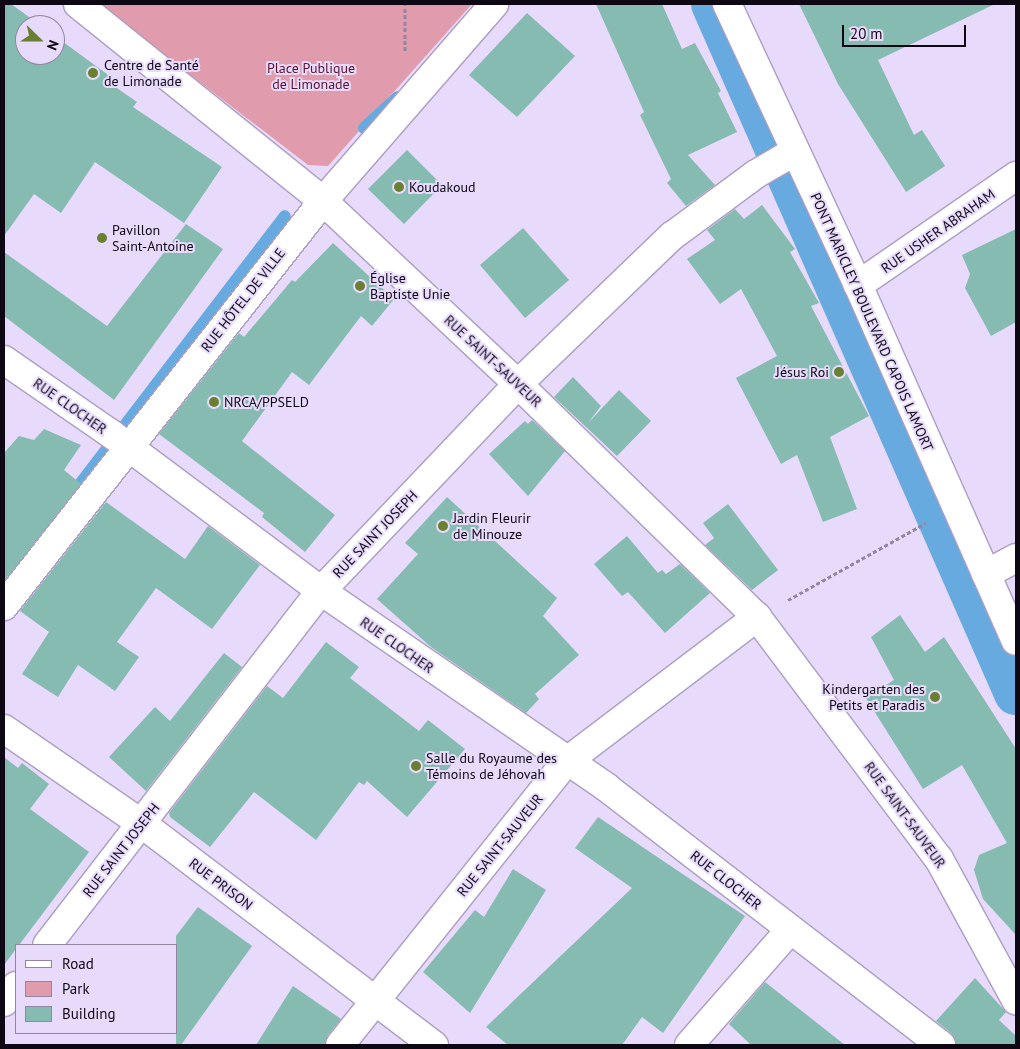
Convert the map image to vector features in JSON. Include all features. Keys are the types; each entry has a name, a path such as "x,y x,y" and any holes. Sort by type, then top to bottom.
{"street":[{"name":"RUE SAINT-SAUVEUR","path":"78,4 323,201 518,384 757,617 939,859 1016,1000"},
{"name":"RUE HÔTEL DE VILLE","path":"4,606 119,441 494,4"},
{"name":"PONT MARICLEY BOULEVARD CAPOIS LAMORT","path":"727,4 794,152 858,285 1016,641"},
{"name":"RUE SAINT JOSEPH","path":"48,944 320,591 518,384 672,236 762,170 794,152"},
{"name":"RUE USHER ABRAHAM","path":"858,285 1016,176"},
{"name":"RUE CLOCHER","path":"4,360 119,441 320,591 606,788 941,1045"},
{"path":"986,574 1016,558"},
{"name":"RUE SAINT-SAUVEUR","path":"340,1045 566,762 757,617"},
{"name":"RUE PRISON","path":"4,729 141,823 434,1045"},
{"path":"689,1045 790,930"},
{"path":"4,1002 15,987"}],"path":[{"path":"757,617 955,506"}],"green space":[{"name":"Place Publique de Limonade","path":"98,4 472,4 328,166 308,165"}],"building":[{"path":"4,4 11,4 26,15 15,15 15,65 65,65 65,43 111,77 108,82 137,102 133,107 222,167 184,223 95,162 61,213 34,194 4,236"},
{"path":"596,4 662,4 682,49 695,43 721,91 718,93 737,132 688,155 715,185 686,206 667,183 671,179 640,115 644,112"},
{"path":"799,4 995,4 878,60 914,135 922,130 945,166 906,192 838,84"},
{"path":"527,13 575,56 517,117 469,75"},
{"path":"407,150 442,185 404,224 368,189"},
{"path":"762,205 795,249 790,252 819,303 811,306 869,416 830,437 857,509 823,522 797,455 781,464 736,378 777,356 741,289 720,304 687,259 715,240 707,230 735,209 744,219"},
{"path":"186,224 223,249 114,400 4,316 4,252 107,326"},
{"path":"523,228 569,280 525,318 480,265"},
{"path":"1016,229 1016,322 991,336 965,288 970,274 962,255"},
{"path":"333,243 394,299 372,326 361,316 309,385 292,372 242,441 335,515 305,552 262,517 264,513 159,434 239,333 244,337 292,280 295,282"},
{"path":"573,377 601,406 588,423 619,390 651,421 617,456 554,397"},
{"path":"532,420 565,451 528,496 489,454 525,421 528,424"},
{"path":"44,429 81,445 64,470 81,484 4,581 4,453 19,436 34,440"},
{"path":"447,497 557,598 543,616 579,655 535,694 539,699 526,713 431,647 377,599 418,554 405,543"},
{"path":"106,502 185,559 208,526 260,565 212,629 156,588 117,642 139,657 115,691 78,665 58,697 22,674 49,632 20,611"},
{"path":"728,504 778,570 752,590 705,545 714,538 703,523"},
{"path":"627,536 658,573 662,570 666,574 680,564 710,593 665,633 628,592 622,596 594,564"},
{"path":"900,615 925,652 944,637 1016,749 1016,935 983,899 974,870 979,855 1007,843 962,765 923,789 866,698 894,680 871,637"},
{"path":"326,642 359,667 350,678 419,731 428,720 465,749 407,817 367,781 364,785 359,782 316,840 254,792 210,847 170,817 169,813 267,686 283,698"},
{"path":"224,653 242,667 146,791 109,757 155,707 170,721"},
{"path":"4,757 18,768 22,763 49,784 30,809 89,852 20,944 15,944 15,950 4,965"},
{"path":"598,817 745,916 663,1033 642,1017 622,1045 508,1045 486,1027 632,888 575,848"},
{"path":"513,869 546,890 470,1013 423,972 475,910 484,917"},
{"path":"198,907 252,946 181,1045 176,1045 176,1034 178,1034 178,944 176,944 176,936"},
{"path":"975,978 1006,1012 999,1020 1016,1036 1016,1045 956,1045 951,1033 936,1021"},
{"path":"765,982 845,1045 751,1045 729,1024"},
{"path":"293,986 341,1019 328,1035 325,1045 256,1045"}],"waterway":[{"path":"713,4 1016,693"},
{"path":"364,128 398,97"},
{"path":"15,569 285,216"}],"place":[{"name":"Centre de Santé de Limonade","path":"93,73"},
{"name":"Koudakoud","path":"399,187"},
{"name":"Pavillon Saint-Antoine","path":"102,238"},
{"name":"Église Baptiste Unie","path":"360,286"},
{"name":"Jésus Roi","path":"839,372"},
{"name":"NRCA/PPSELD","path":"214,402"},
{"name":"Jardin Fleurir de Minouze","path":"443,526"},
{"name":"Kindergarten des Petits et Paradis","path":"935,697"},
{"name":"Salle du Royaume des Témoins de Jéhovah","path":"416,766"}]}
